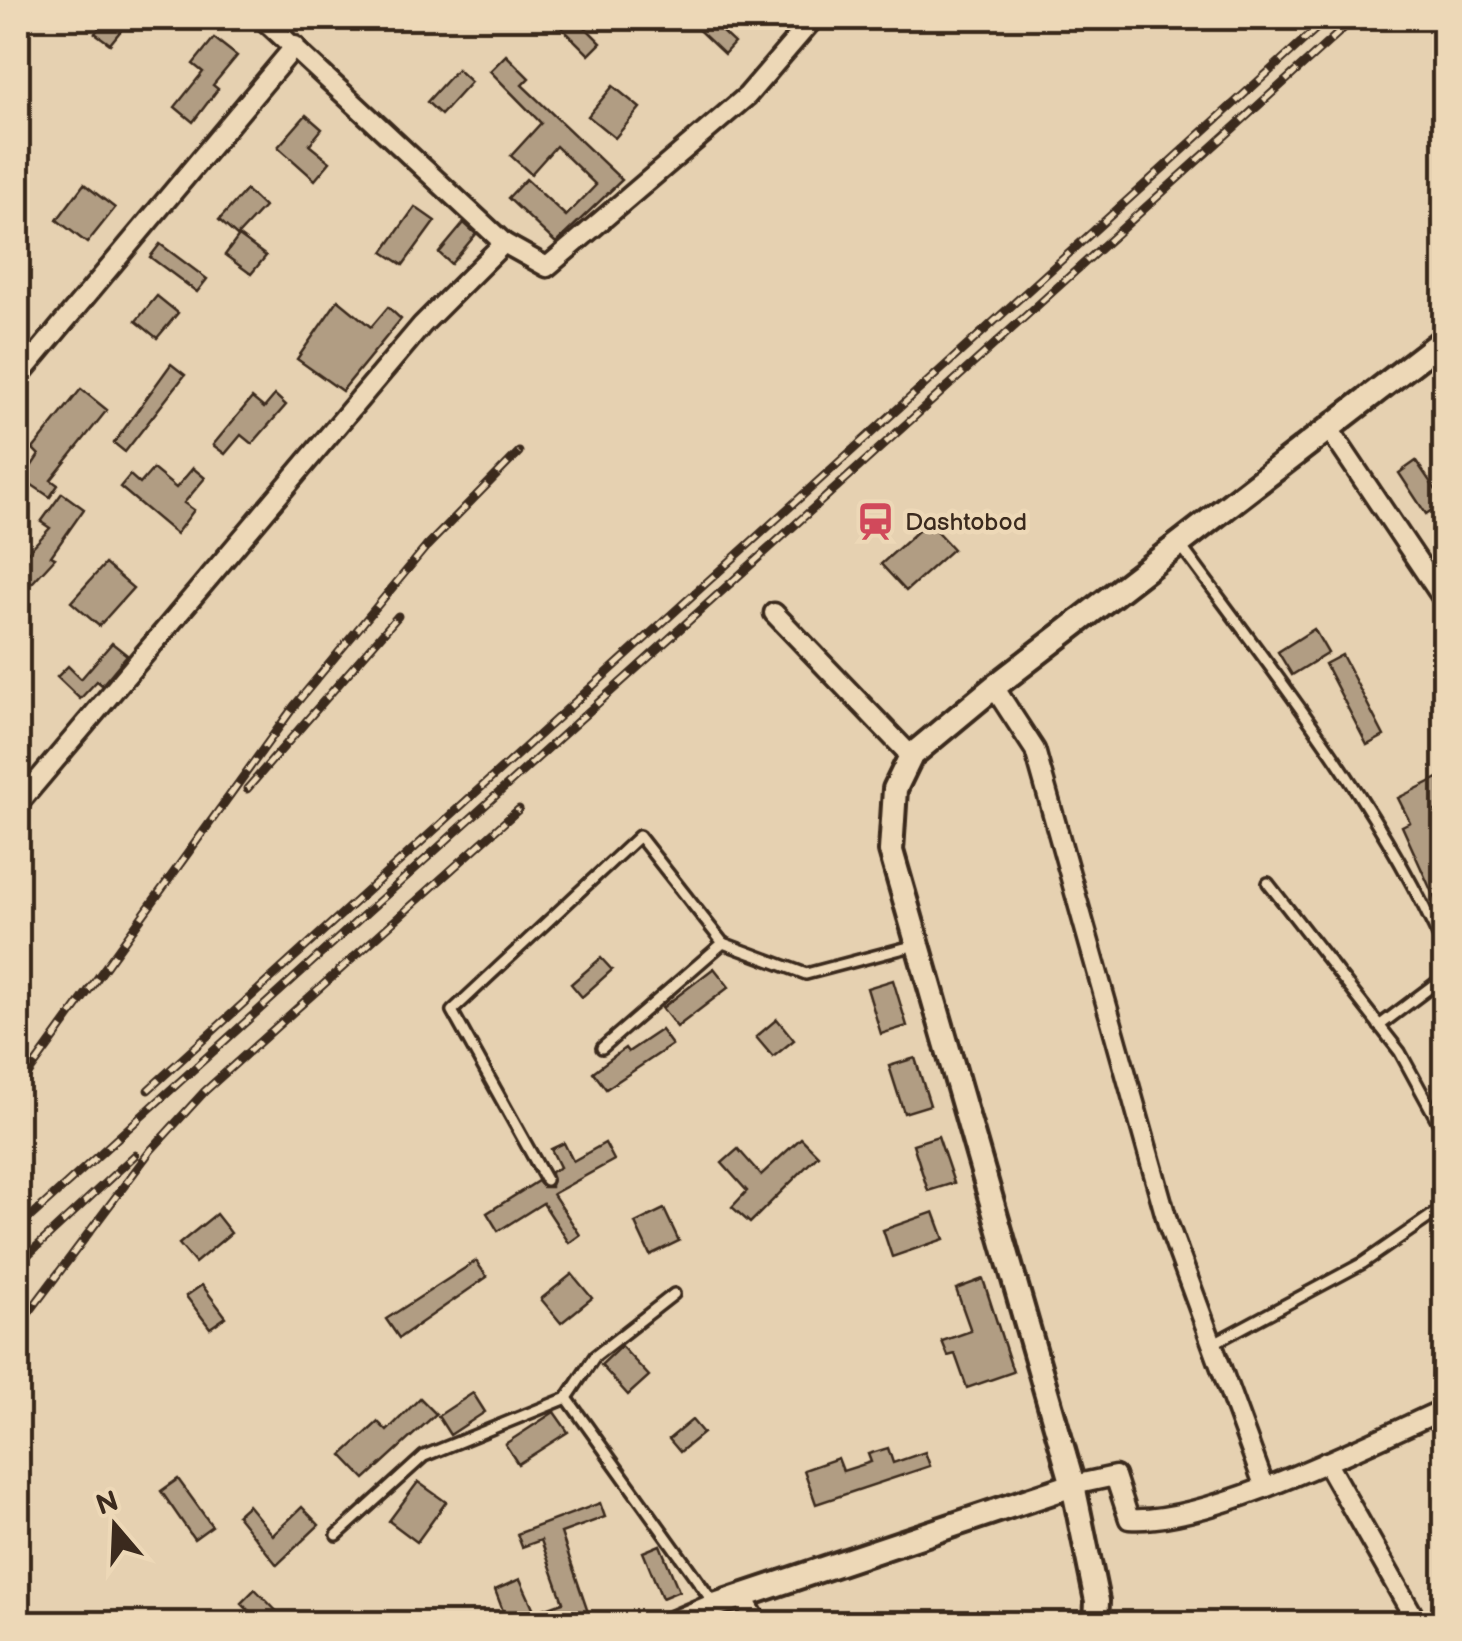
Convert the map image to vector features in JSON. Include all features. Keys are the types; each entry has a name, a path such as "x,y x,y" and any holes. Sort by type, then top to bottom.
{"street":[{"path":"262,18 504,242 547,267 747,96 814,18"},
{"path":"18,378 295,46"},
{"path":"18,804 422,325 504,242"},
{"path":"1096,1624 1097,1601 1073,1485 891,851 895,789 912,756 994,687 1444,339"},
{"path":"1329,428 1444,600"},
{"path":"774,612 912,756"},
{"path":"994,687 1035,750 1168,1224 1264,1485"},
{"path":"671,1624 715,1605 1073,1485 1115,1476 1130,1519 1202,1508 1326,1462 1444,1409"},
{"path":"1326,1462 1418,1624"},
{"path":"742,1596 758,1624"}],"lane":[{"path":"1180,544 1318,733 1427,910 1444,949"},
{"path":"546,1180 452,1011 639,836 723,944 806,974 918,944"},
{"path":"1268,883 1400,1052 1444,1133"},
{"path":"602,1048 723,944"},
{"path":"1379,1026 1444,976"},
{"path":"1212,1344 1363,1262 1444,1206"},
{"path":"337,1535 424,1456 568,1398 595,1356 674,1294"},
{"path":"568,1398 715,1605"}],"building":[{"path":"107,18 131,18 110,44 95,33"},
{"path":"552,18 576,18 601,43 589,55"},
{"path":"686,18 707,18 734,43 724,54"},
{"path":"214,38 237,56 213,85 218,89 193,122 175,107 203,72 193,64"},
{"path":"506,55 529,78 522,85 622,180 556,243 508,198 526,179 566,216 596,185 556,146 531,174 511,156 541,123 490,71"},
{"path":"457,69 471,82 441,115 427,102"},
{"path":"613,86 640,108 615,138 588,116"},
{"path":"306,115 322,129 309,145 330,162 315,180 278,147"},
{"path":"84,184 115,208 87,243 57,220"},
{"path":"246,190 264,207 237,236 219,220"},
{"path":"415,207 435,221 403,265 383,252"},
{"path":"464,223 476,234 451,264 439,253"},
{"path":"239,236 266,256 251,274 225,255"},
{"path":"160,244 207,279 197,292 150,257"},
{"path":"157,296 178,313 157,338 136,321"},
{"path":"338,300 371,327 388,307 401,319 342,391 297,359"},
{"path":"171,364 185,375 125,452 114,443"},
{"path":"81,389 107,410 51,480 58,485 50,497 23,479 39,455 33,449"},
{"path":"275,395 286,405 252,444 241,435 225,454 213,445 252,398 264,408"},
{"path":"1416,461 1444,502 1426,514 1399,473"},
{"path":"193,468 205,478 184,503 194,510 176,534 120,487 130,475 140,484 153,469 176,488"},
{"path":"62,493 84,509 51,556 55,558 32,583 18,570 18,563 50,528 41,522"},
{"path":"928,522 953,549 906,591 881,564"},
{"path":"105,564 133,588 99,626 71,602"},
{"path":"1314,629 1328,653 1292,675 1278,652"},
{"path":"112,643 127,655 102,685 97,681 80,699 57,677 68,666 81,679"},
{"path":"1342,655 1384,736 1367,745 1325,664"},
{"path":"1444,775 1444,807 1435,811 1444,832 1444,919 1402,826 1410,822 1398,798"},
{"path":"601,958 612,970 582,997 571,984"},
{"path":"714,968 729,987 677,1027 662,1008"},
{"path":"893,980 907,1026 881,1034 867,988"},
{"path":"777,1019 794,1040 773,1057 756,1037"},
{"path":"661,1030 672,1045 606,1089 593,1072 625,1048 628,1052"},
{"path":"915,1058 930,1105 904,1113 889,1066"},
{"path":"938,1136 954,1183 928,1191 913,1144"},
{"path":"801,1138 818,1155 750,1223 732,1207 747,1191 722,1163 738,1149 761,1175"},
{"path":"564,1143 573,1161 605,1143 614,1160 553,1194 580,1235 569,1243 543,1203 498,1231 487,1213 538,1181 543,1187 551,1187 551,1172 560,1167 551,1149"},
{"path":"664,1209 679,1241 650,1255 635,1223"},
{"path":"934,1212 944,1239 892,1257 883,1230"},
{"path":"216,1214 231,1233 195,1263 179,1244"},
{"path":"476,1261 487,1277 399,1338 386,1319"},
{"path":"572,1274 592,1298 561,1323 541,1299"},
{"path":"983,1279 1013,1372 967,1388 955,1354 948,1356 942,1341 971,1331 956,1289"},
{"path":"202,1285 226,1317 210,1328 186,1296"},
{"path":"621,1346 649,1376 628,1395 601,1365"},
{"path":"473,1393 485,1412 450,1435 438,1416"},
{"path":"420,1398 436,1414 365,1479 342,1455 378,1422 387,1431"},
{"path":"554,1412 568,1432 518,1464 505,1444"},
{"path":"692,1420 703,1433 680,1452 669,1439"},
{"path":"888,1448 893,1463 925,1452 930,1466 816,1504 804,1470 838,1458 843,1471 871,1462 868,1454"},
{"path":"178,1479 212,1526 194,1539 161,1491"},
{"path":"418,1482 446,1502 417,1542 389,1521"},
{"path":"600,1503 605,1517 561,1533 592,1624 508,1624 495,1590 520,1579 535,1612 563,1602 541,1540 522,1547 517,1534"},
{"path":"248,1505 273,1535 302,1507 319,1525 277,1565 237,1515"},
{"path":"660,1545 679,1591 662,1598 643,1552"},
{"path":"255,1589 289,1624 262,1624 241,1603"}],"railway":[{"path":"148,1090 1328,18"},
{"path":"18,1228 1355,18"},
{"path":"18,1088 295,705 426,547 519,452"},
{"path":"247,789 398,616"},
{"path":"18,1327 151,1150 205,1091 519,809"},
{"path":"18,1264 135,1155"}],"place":[{"name":"Dashtobod","path":"875,521"}]}
